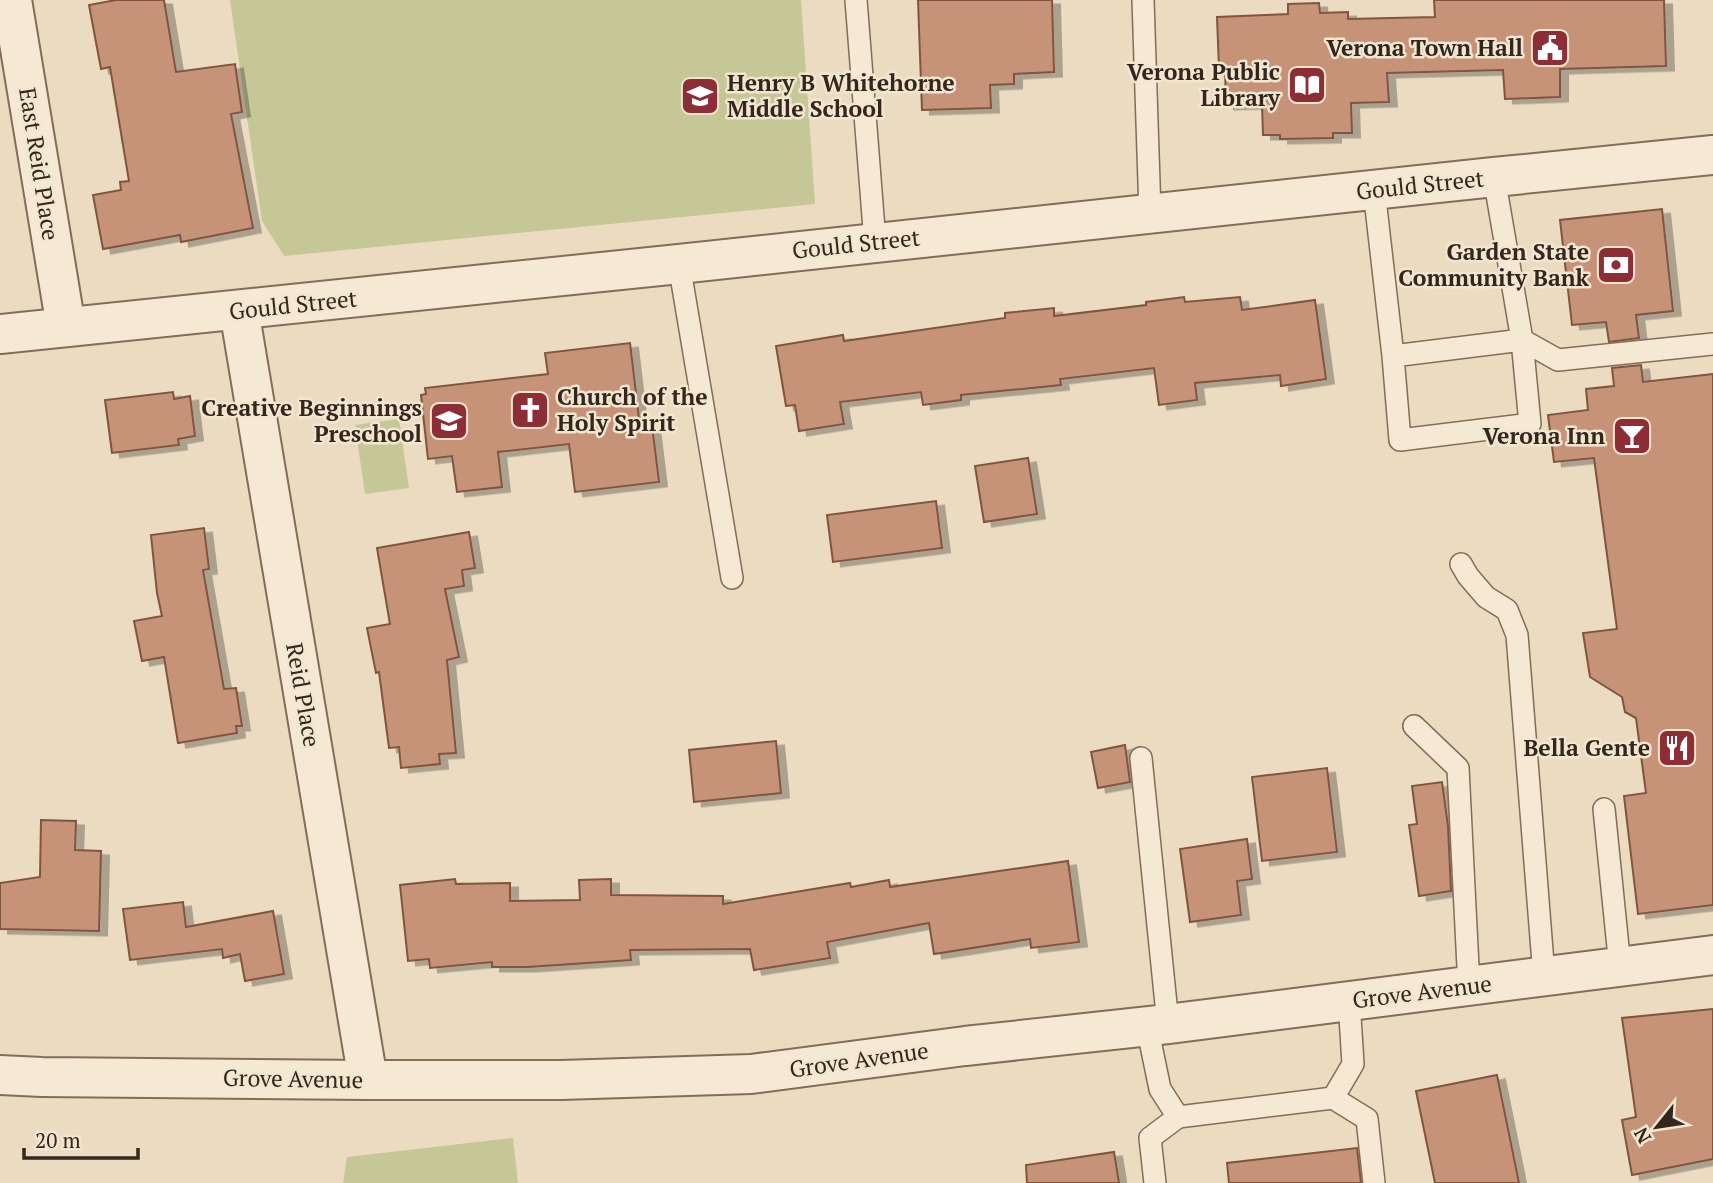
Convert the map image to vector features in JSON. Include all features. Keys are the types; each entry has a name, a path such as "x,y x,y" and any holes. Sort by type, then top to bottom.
{"street":[{"name":"East Reid Place","path":"12,0 66,327"},
{"name":"Gould Street","path":"0,334 1713,155"},
{"name":"Reid Place","path":"239,310 368,1080"},
{"name":"Grove Avenue","path":"0,1075 561,1080 751,1074 1713,955"}],"lane":[{"path":"856,0 875,242"},
{"path":"1143,0 1150,214"},
{"path":"1374,190 1400,440 1530,424 1522,340 1494,177"},
{"path":"679,264 732,578"},
{"path":"1393,356 1522,340 1558,360 1713,344"},
{"path":"1461,564 1486,597 1507,610 1517,635 1544,976"},
{"path":"1414,726 1458,768 1469,986"},
{"path":"1141,758 1160,1089 1178,1117"},
{"path":"1604,809 1620,967"},
{"path":"1333,1098 1353,1063 1349,1001"},
{"path":"1155,1183 1150,1138 1178,1117 1333,1098 1367,1119 1374,1183"}],"green space":[{"name":"Henry B Whitehorne Middle School","path":"230,0 801,0 815,204 284,256 262,221"},
{"path":"399,419 409,488 365,494 355,425"},
{"path":"513,1138 518,1183 343,1183 347,1157"}],"building":[{"path":"116,0 164,0 176,72 235,64 242,112 231,114 253,228 181,242 180,235 103,249 93,195 121,190 120,182 129,181 110,67 101,69 89,5"},
{"name":"Henry B Whitehorne Middle School","path":"918,0 1052,0 1054,72 1014,74 1014,84 990,85 991,108 922,110"},
{"path":"1434,0 1664,0 1666,66 1560,69 1560,97 1505,99 1503,70 1387,73 1389,102 1351,103 1352,133 1333,133 1333,138 1280,139 1280,135 1263,135 1262,104 1226,105 1225,68 1219,68 1217,17 1288,14 1288,4 1319,3 1320,13 1348,12 1348,19 1435,17"},
{"name":"Garden State Community Bank","path":"1662,209 1673,311 1636,315 1639,338 1609,342 1606,322 1572,325 1560,220"},
{"path":"1184,297 1185,302 1240,297 1242,310 1315,300 1326,379 1281,386 1280,375 1195,383 1197,400 1159,405 1154,368 1060,379 1061,385 961,395 961,400 923,405 921,392 840,402 844,424 799,431 795,405 786,406 776,346 843,335 844,341 1005,318 1005,313 1054,308 1054,316 1146,305 1146,302"},
{"name":"Church of the Holy Spirit","path":"630,343 640,427 652,425 659,482 575,492 569,444 498,452 502,487 457,492 452,456 428,459 421,395 426,394 425,388 548,374 545,353"},
{"path":"1641,365 1643,382 1713,374 1713,905 1638,914 1624,796 1646,793 1636,718 1625,712 1622,697 1590,677 1583,633 1617,629 1594,458 1554,462 1548,415 1588,410 1586,389 1614,386 1612,368"},
{"path":"173,392 174,399 190,396 195,436 178,439 179,445 112,453 105,400"},
{"path":"1028,458 1037,514 984,522 975,466"},
{"path":"936,501 942,548 833,562 827,515"},
{"path":"204,528 209,569 203,570 224,689 236,688 242,726 236,726 237,733 178,743 164,657 142,661 134,621 162,616 151,535"},
{"path":"469,532 475,568 462,570 464,586 445,589 459,657 447,660 456,753 439,754 440,764 401,768 399,747 389,748 379,672 376,673 367,628 390,624 377,548"},
{"path":"776,741 781,793 694,802 689,750"},
{"path":"1125,745 1130,782 1098,788 1091,752"},
{"path":"1327,768 1337,852 1262,861 1252,777"},
{"path":"1442,782 1448,826 1451,891 1419,896 1409,825 1417,824 1412,786"},
{"path":"41,820 76,821 75,850 101,851 99,931 0,929 0,883 40,877"},
{"path":"1247,839 1252,879 1237,881 1241,915 1190,922 1180,849"},
{"path":"1068,861 1079,942 1031,948 1030,939 934,954 929,923 827,942 830,958 754,970 750,949 630,950 631,960 528,967 492,967 492,962 430,968 429,959 408,961 400,885 455,879 456,884 510,883 510,901 580,900 579,880 611,879 611,895 723,896 723,904 850,883 851,887 889,880 890,887"},
{"path":"183,902 186,927 273,911 284,974 245,981 240,954 223,958 222,949 130,960 123,909"},
{"path":"1713,1009 1713,1159 1632,1175 1622,1120 1636,1117 1622,1018"},
{"path":"1497,1075 1519,1183 1435,1183 1416,1091"},
{"path":"1357,1148 1361,1183 1229,1183 1227,1163"},
{"path":"1114,1152 1119,1183 1027,1183 1026,1165"}],"place":[{"name":"Verona Town Hall","path":"1550,48"},
{"name":"Verona Public Library","path":"1307,85"},
{"name":"Henry B Whitehorne Middle School","path":"700,96"},
{"name":"Garden State Community Bank","path":"1616,265"},
{"name":"Church of the Holy Spirit","path":"530,410"},
{"name":"Creative Beginnings Preschool","path":"449,421"},
{"name":"Verona Inn","path":"1632,436"},
{"name":"Bella Gente","path":"1677,748"}]}
